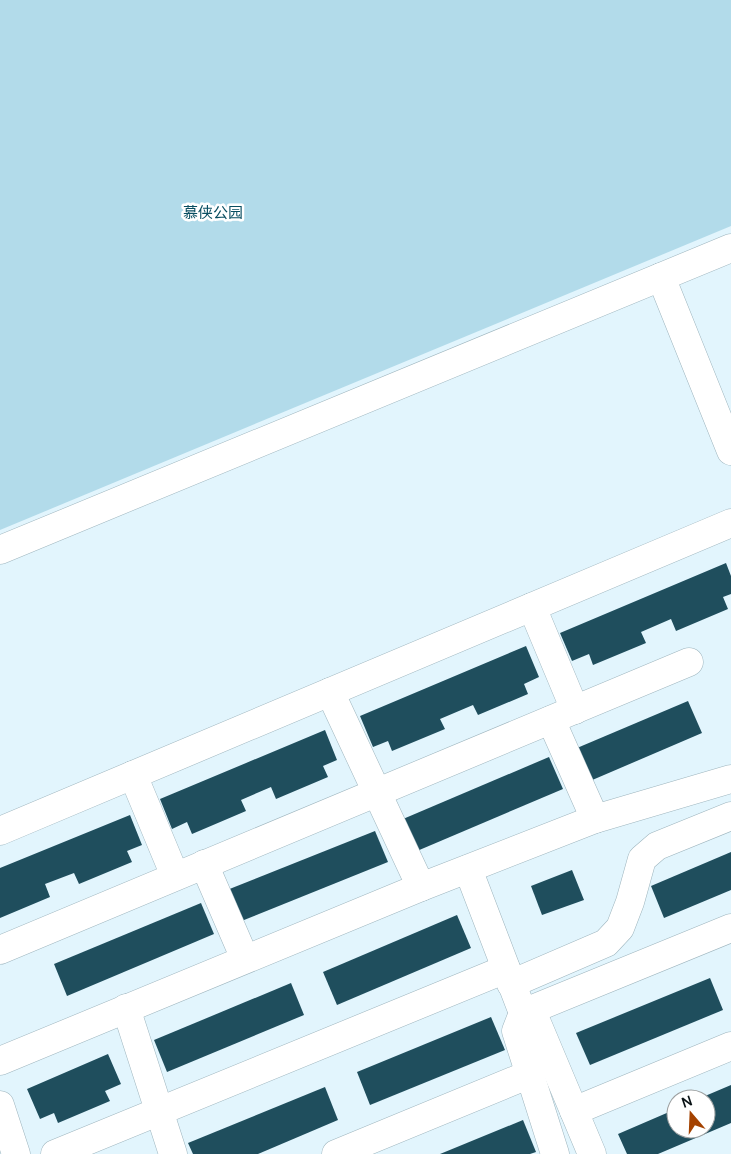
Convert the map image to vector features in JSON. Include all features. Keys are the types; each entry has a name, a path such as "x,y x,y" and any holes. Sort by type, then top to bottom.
{"street":[{"path":"0,550 731,248"},
{"path":"661,277 731,451"},
{"path":"0,831 731,523"},
{"path":"532,607 595,819"},
{"path":"0,950 689,662"},
{"path":"330,692 421,887"},
{"path":"133,775 175,876"},
{"path":"0,1061 421,887 595,819 731,779"},
{"path":"55,1154 159,1111 509,976 606,943 620,928 630,902 642,860 657,846 731,816"},
{"path":"204,864 245,960"},
{"path":"468,869 523,1013 537,1022 592,1154"},
{"path":"555,1154 516,1031 523,1013 731,928"},
{"path":"126,1008 173,1154"},
{"path":"574,1111 731,1046"},
{"path":"336,1154 530,1074"},
{"path":"0,1105 16,1154"}],"green space":[{"name":"慕侠公园","path":"0,0 731,0 731,226 0,530"}],"building":[{"path":"726,563 731,576 731,594 723,597 728,609 676,631 671,619 641,632 646,643 593,665 589,654 572,661 560,633"},
{"path":"526,646 539,677 524,684 528,694 478,715 473,705 440,719 445,729 392,751 388,741 373,747 360,716"},
{"path":"688,701 702,733 590,781 577,748"},
{"path":"325,730 337,760 323,766 328,777 276,799 271,787 241,800 246,811 192,834 187,822 172,829 160,799"},
{"path":"549,757 563,789 417,851 403,819"},
{"path":"130,815 142,845 127,851 132,862 79,884 74,873 45,884 50,897 0,918 0,868"},
{"path":"375,831 388,862 239,922 227,890"},
{"path":"731,852 731,890 664,918 651,886"},
{"path":"572,870 584,900 542,915 531,886"},
{"path":"201,903 214,934 67,996 54,964"},
{"path":"457,915 471,948 337,1005 323,972"},
{"path":"710,978 723,1010 590,1065 576,1033"},
{"path":"291,983 304,1015 167,1072 154,1040"},
{"path":"491,1017 505,1050 370,1105 357,1072"},
{"path":"108,1054 121,1084 105,1091 110,1101 58,1123 54,1113 40,1119 27,1089"},
{"path":"731,1085 731,1123 716,1129 716,1091"},
{"path":"325,1087 338,1120 258,1154 193,1154 188,1143"},
{"path":"666,1113 666,1139 693,1139 658,1154 627,1154 618,1134"},
{"path":"523,1120 536,1152 530,1154 440,1154"}]}
